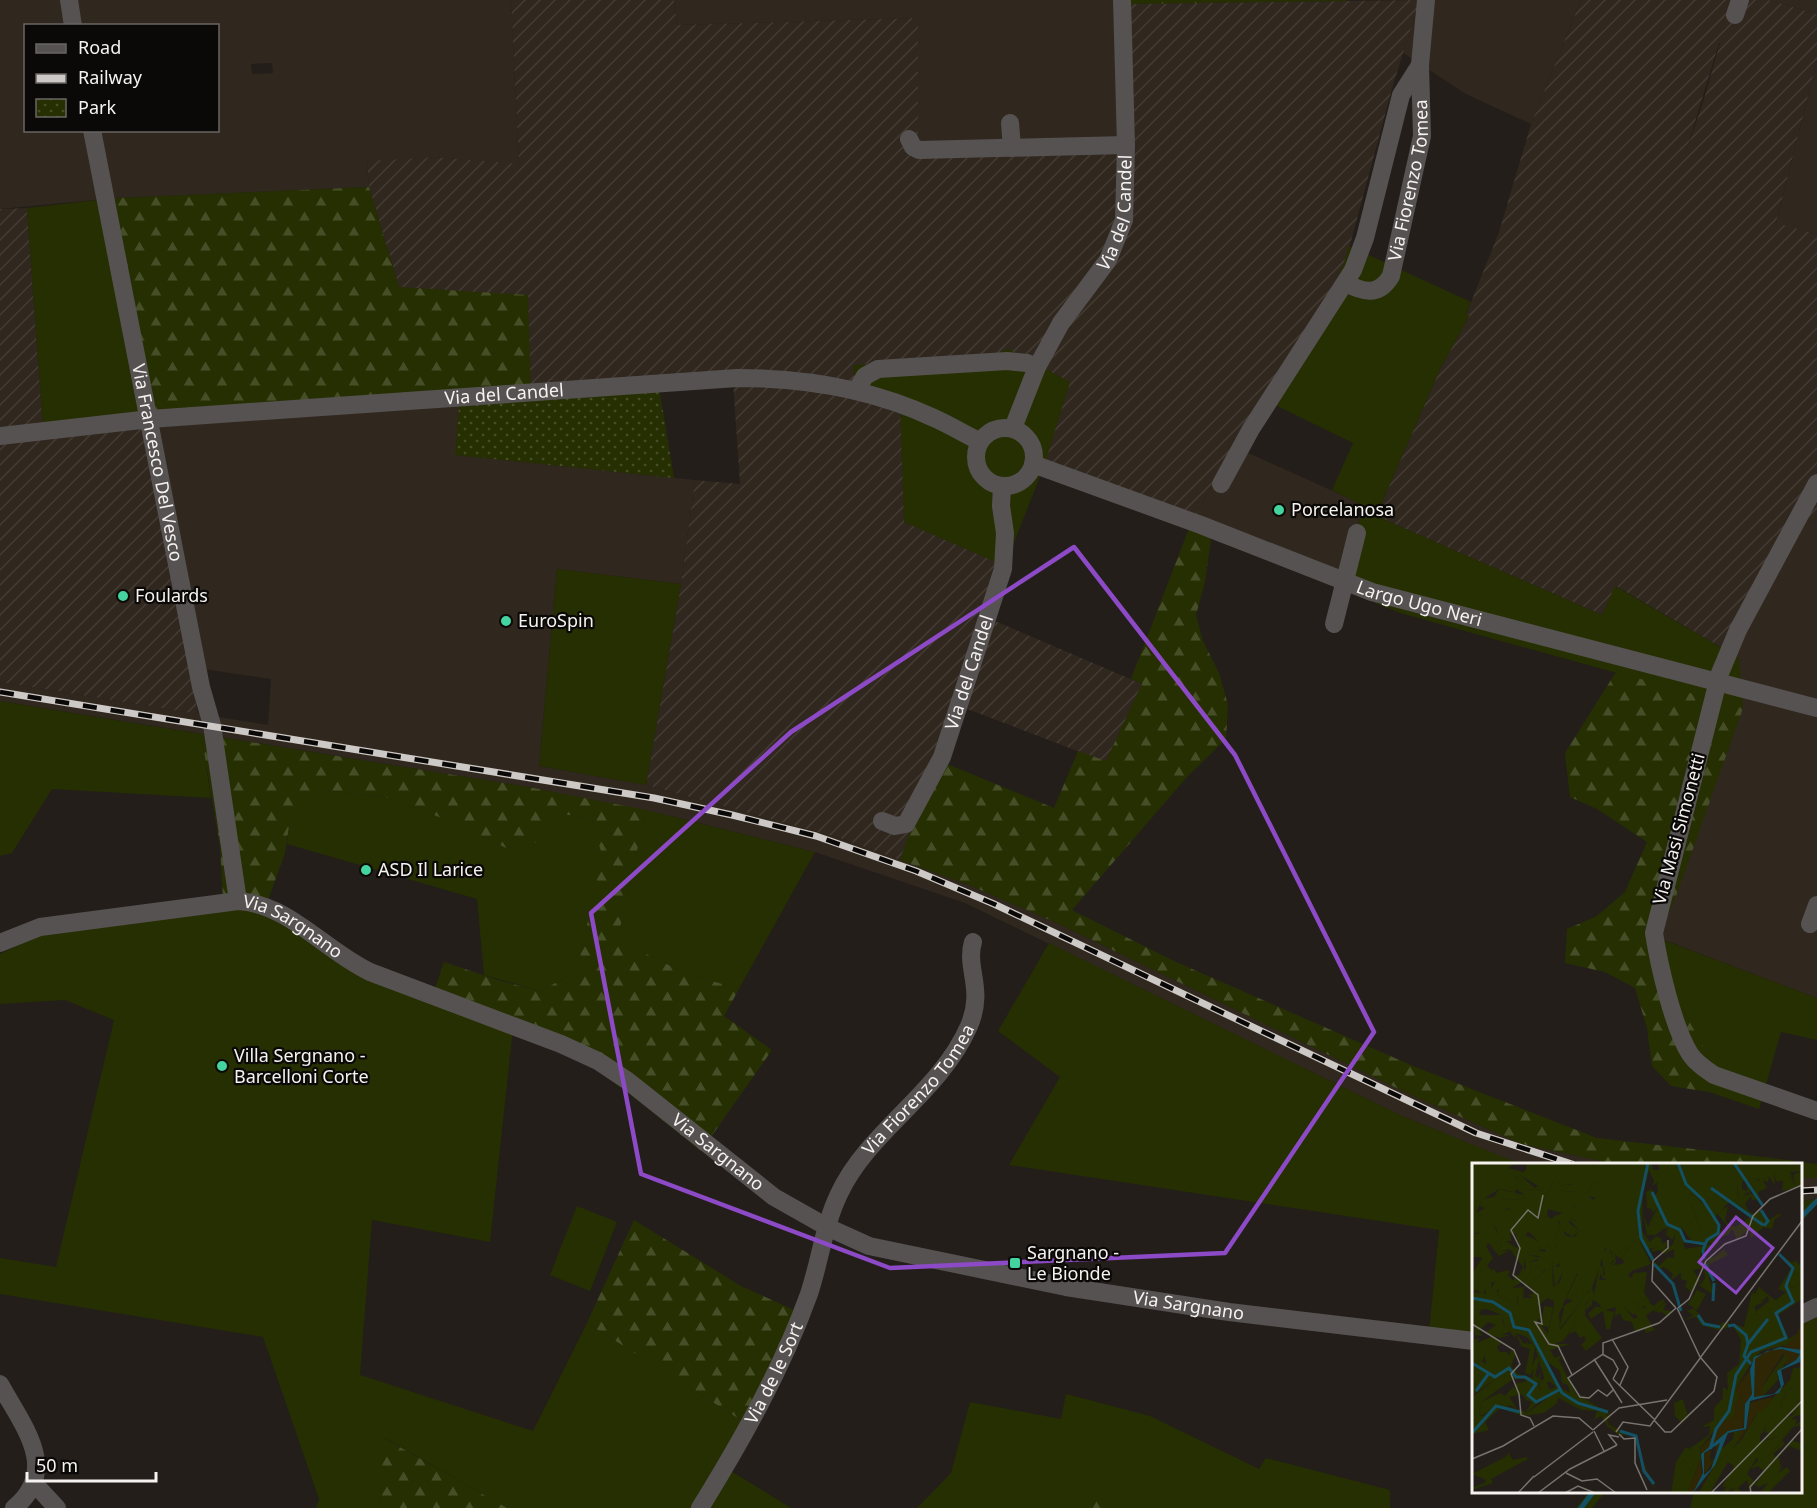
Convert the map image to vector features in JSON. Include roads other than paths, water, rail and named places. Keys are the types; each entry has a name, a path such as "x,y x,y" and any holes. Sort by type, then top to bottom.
{"street":[{"path":"69,0 73,24"},
{"name":"Via del Candel","path":"1012,428 1038,367 1061,323 1108,260 1119,233 1125,207 1126,146 1122,0"},
{"name":"Via Fiorenzo Tomea","path":"1346,283 1358,290 1372,292 1386,285 1391,276 1422,136 1420,65 1426,0"},
{"name":"Via Fiorenzo Tomea","path":"1221,484 1251,429 1346,283 1365,238 1401,94 1420,65"},
{"path":"1011,123 1012,148"},
{"name":"Via Francesco Del Vesco","path":"92,132 197,664 212,725 238,901"},
{"name":"Via del Candel","path":"909,139 912,147 919,150 1126,146"},
{"path":"856,391 865,376 878,369 1007,362 1027,363 1038,367"},
{"name":"Via del Candel","path":"0,436 150,419 737,378 788,379 856,391 934,418 980,441"},
{"path":"1012,428 1021,432 1032,446 1033,464 1025,478 1010,486 1002,486 994,484 981,474 975,458 980,441 994,429 1012,428"},
{"name":"Largo Ugo Neri","path":"1033,464 1201,525 1344,582 1418,606 1817,708"},
{"name":"Via Masi Simonetti","path":"1817,483 1738,630 1718,684 1654,933 1657,953 1683,1041 1700,1065 1714,1075 1817,1111"},
{"name":"Via del Candel","path":"882,821 895,826 906,824 942,757 1003,569 1005,533 1001,506 1002,486"},
{"path":"1334,624 1357,533"},
{"name":"Via Sargnano","path":"0,942 40,927 238,901 251,902 279,912 344,958 370,972 561,1044 598,1061 628,1081 713,1151 774,1197 827,1227 869,1246 912,1257 1066,1287 1229,1312 1472,1341"},
{"path":"1810,924 1817,904"},
{"name":"Via Fiorenzo Tomea","path":"827,1227 837,1198 852,1172 957,1051 975,1012 977,997 971,949 973,942"},
{"name":"Via de le Sort","path":"700,1508 730,1458 779,1366 809,1293 827,1227"},
{"path":"1802,1314 1817,1307"},
{"path":"0,1384 35,1451 38,1462 28,1494 14,1508"},
{"path":"33,1482 57,1508"}],"waterway":[{"path":"1802,1216 1817,1201"},
{"path":"1581,1508 1592,1493"}],"railway":[{"path":"0,692 654,798 816,836 916,871 994,904 1476,1133 1569,1163"},
{"path":"1802,1191 1817,1190"}],"place":[{"name":"Porcelanosa","path":"1279,510"},
{"name":"Foulards","path":"123,596"},
{"name":"EuroSpin","path":"506,621"},
{"name":"ASD Il Larice","path":"366,870"},
{"name":"Villa Sergnano - Barcelloni Corte","path":"222,1066"},
{"name":"Sargnano - Le Bionde","path":"1015,1263"}]}
